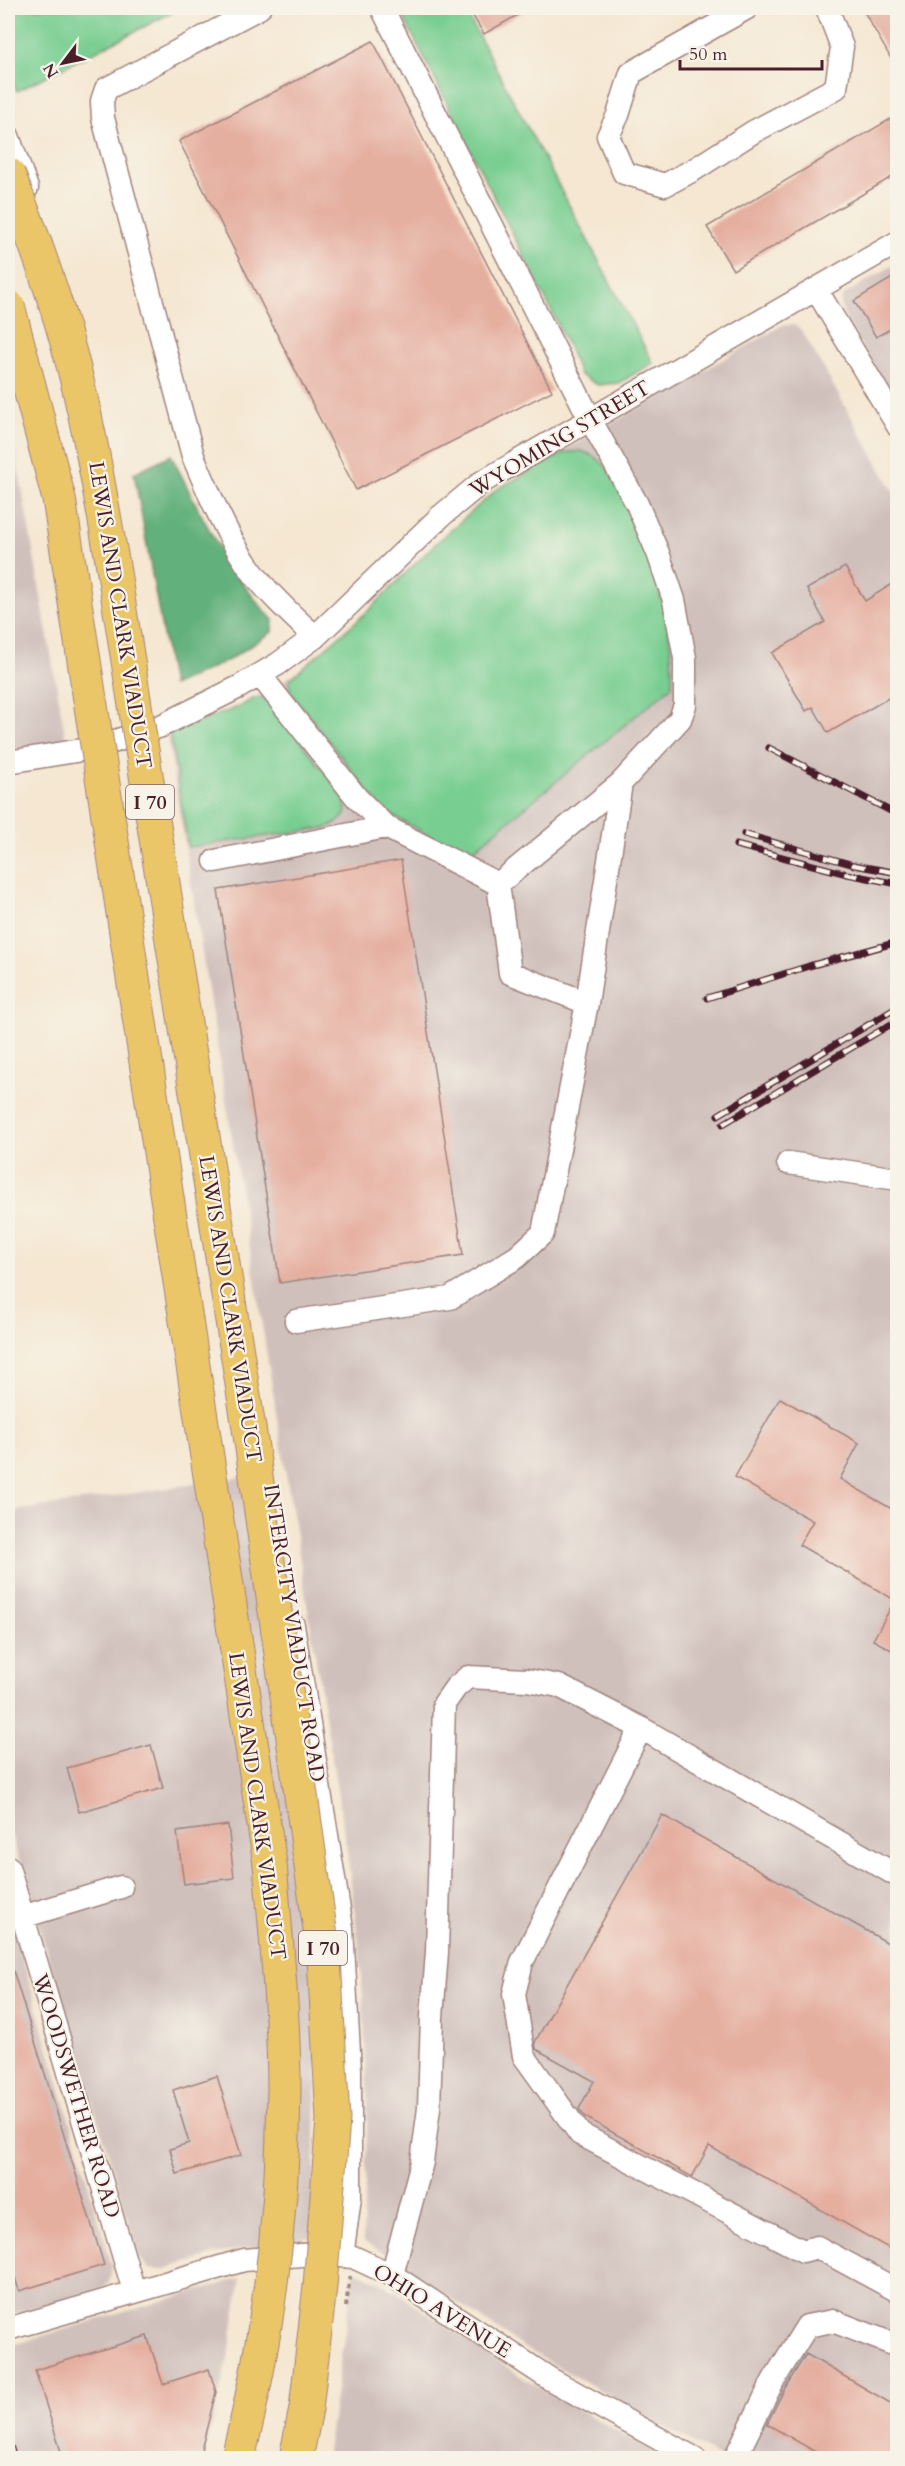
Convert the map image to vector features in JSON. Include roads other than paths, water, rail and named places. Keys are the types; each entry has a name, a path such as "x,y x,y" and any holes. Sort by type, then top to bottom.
{"highway":[{"name":"LEWIS AND CLARK VIADUCT","path":"8,174 32,232 68,346 92,447 113,566 251,1441 324,1958 333,2119 320,2286 306,2409 297,2458"},
{"name":"LEWIS AND CLARK VIADUCT","path":"8,306 59,499 270,1864 280,1981 284,2079 280,2197 254,2395 238,2458"}],"street":[{"path":"259,8 106,89 102,101 103,118 198,467 246,563 276,599 315,638"},
{"path":"382,8 590,419 637,504 674,600 685,658 685,705 680,719 621,783 498,884"},
{"path":"747,8 632,73 608,136 624,173 665,185 753,132 836,88 842,47 826,8"},
{"name":"INTERCITY VIADUCT ROAD","path":"8,136 55,262 94,386 118,506 150,729 342,1928 350,2070 350,2197 342,2256"},
{"name":"WYOMING STREET","path":"8,762 94,748 124,739 150,729 260,675 315,638 441,516 482,482 897,242"},
{"path":"816,289 897,426"},
{"path":"260,675 357,798 386,827 498,884"},
{"path":"296,1321 450,1298 517,1257 543,1233 587,1003 621,783"},
{"path":"215,861 386,827"},
{"path":"498,884 510,973 587,1003"},
{"path":"788,1162 897,1179"},
{"path":"393,2275 422,2162 429,2108 437,1952 444,1704 456,1687 468,1677 527,1680 559,1686 641,1728 897,1876"},
{"path":"641,1728 522,1962 514,1994 524,2056 580,2134 803,2251 817,2247 897,2291"},
{"name":"WOODSWETHER ROAD","path":"8,1867 134,2291"},
{"path":"22,1917 121,1887"},
{"name":"OHIO AVENUE","path":"8,2329 244,2260 312,2254 353,2257 393,2275 550,2379 694,2458"},
{"path":"735,2458 773,2380 807,2326 833,2321 897,2346"}],"railway":[{"path":"769,748 898,815"},
{"path":"744,834 854,865 898,873"},
{"path":"736,845 847,874 898,884"},
{"path":"707,998 809,966 898,942"},
{"path":"718,1115 898,1007"},
{"path":"723,1124 898,1020"},
{"path":"8,2440 14,2458"}]}
